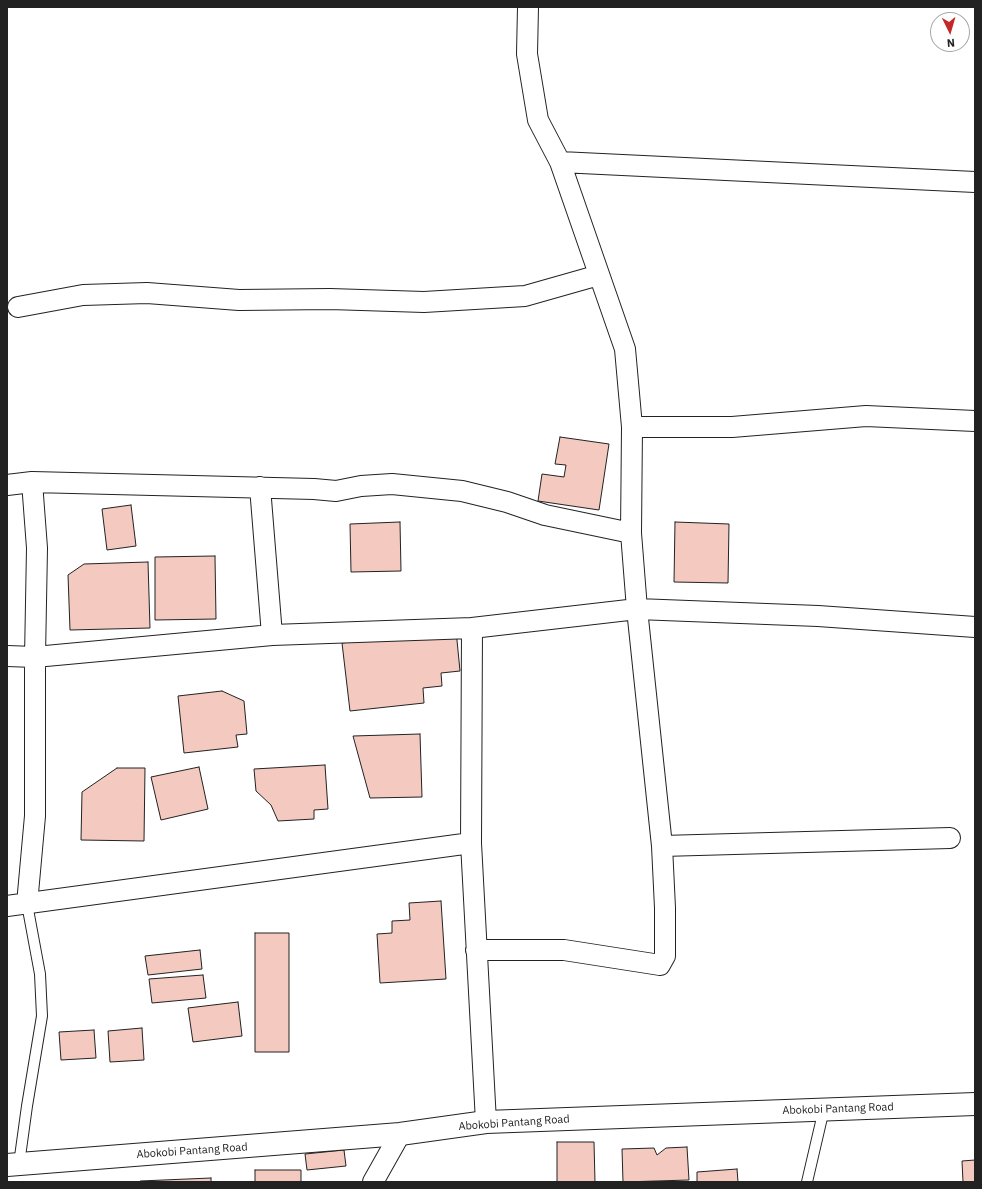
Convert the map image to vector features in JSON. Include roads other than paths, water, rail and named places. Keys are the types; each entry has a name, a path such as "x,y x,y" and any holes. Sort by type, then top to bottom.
{"street":[{"path":"476,950 564,950 660,965 665,956 665,908 662,846 637,609 631,533 632,427 625,349 560,162 538,120 527,54 528,7"},
{"path":"560,162 975,182"},
{"path":"18,307 83,295 147,293 238,300 330,299 424,302 525,296 599,275"},
{"path":"632,427 732,427 866,416 975,421"},
{"path":"7,485 32,482 336,490 392,484 462,492 507,502 545,515 631,533"},
{"path":"27,904 35,816 37,548 32,482"},
{"path":"260,487 272,635"},
{"path":"7,656 35,657 272,635 472,628 637,609 818,616 975,627"},
{"path":"472,628 471,843 486,1122"},
{"path":"662,846 950,838"},
{"path":"7,906 471,843"},
{"name":"Abokobi Pantang Road","path":"13,1165 400,1134 486,1122 975,1104"},
{"path":"373,1182 400,1134"}],"lane":[{"path":"13,1165 28,1098 42,1016 40,974 27,904"},
{"path":"807,1182 824,1110"}]}
